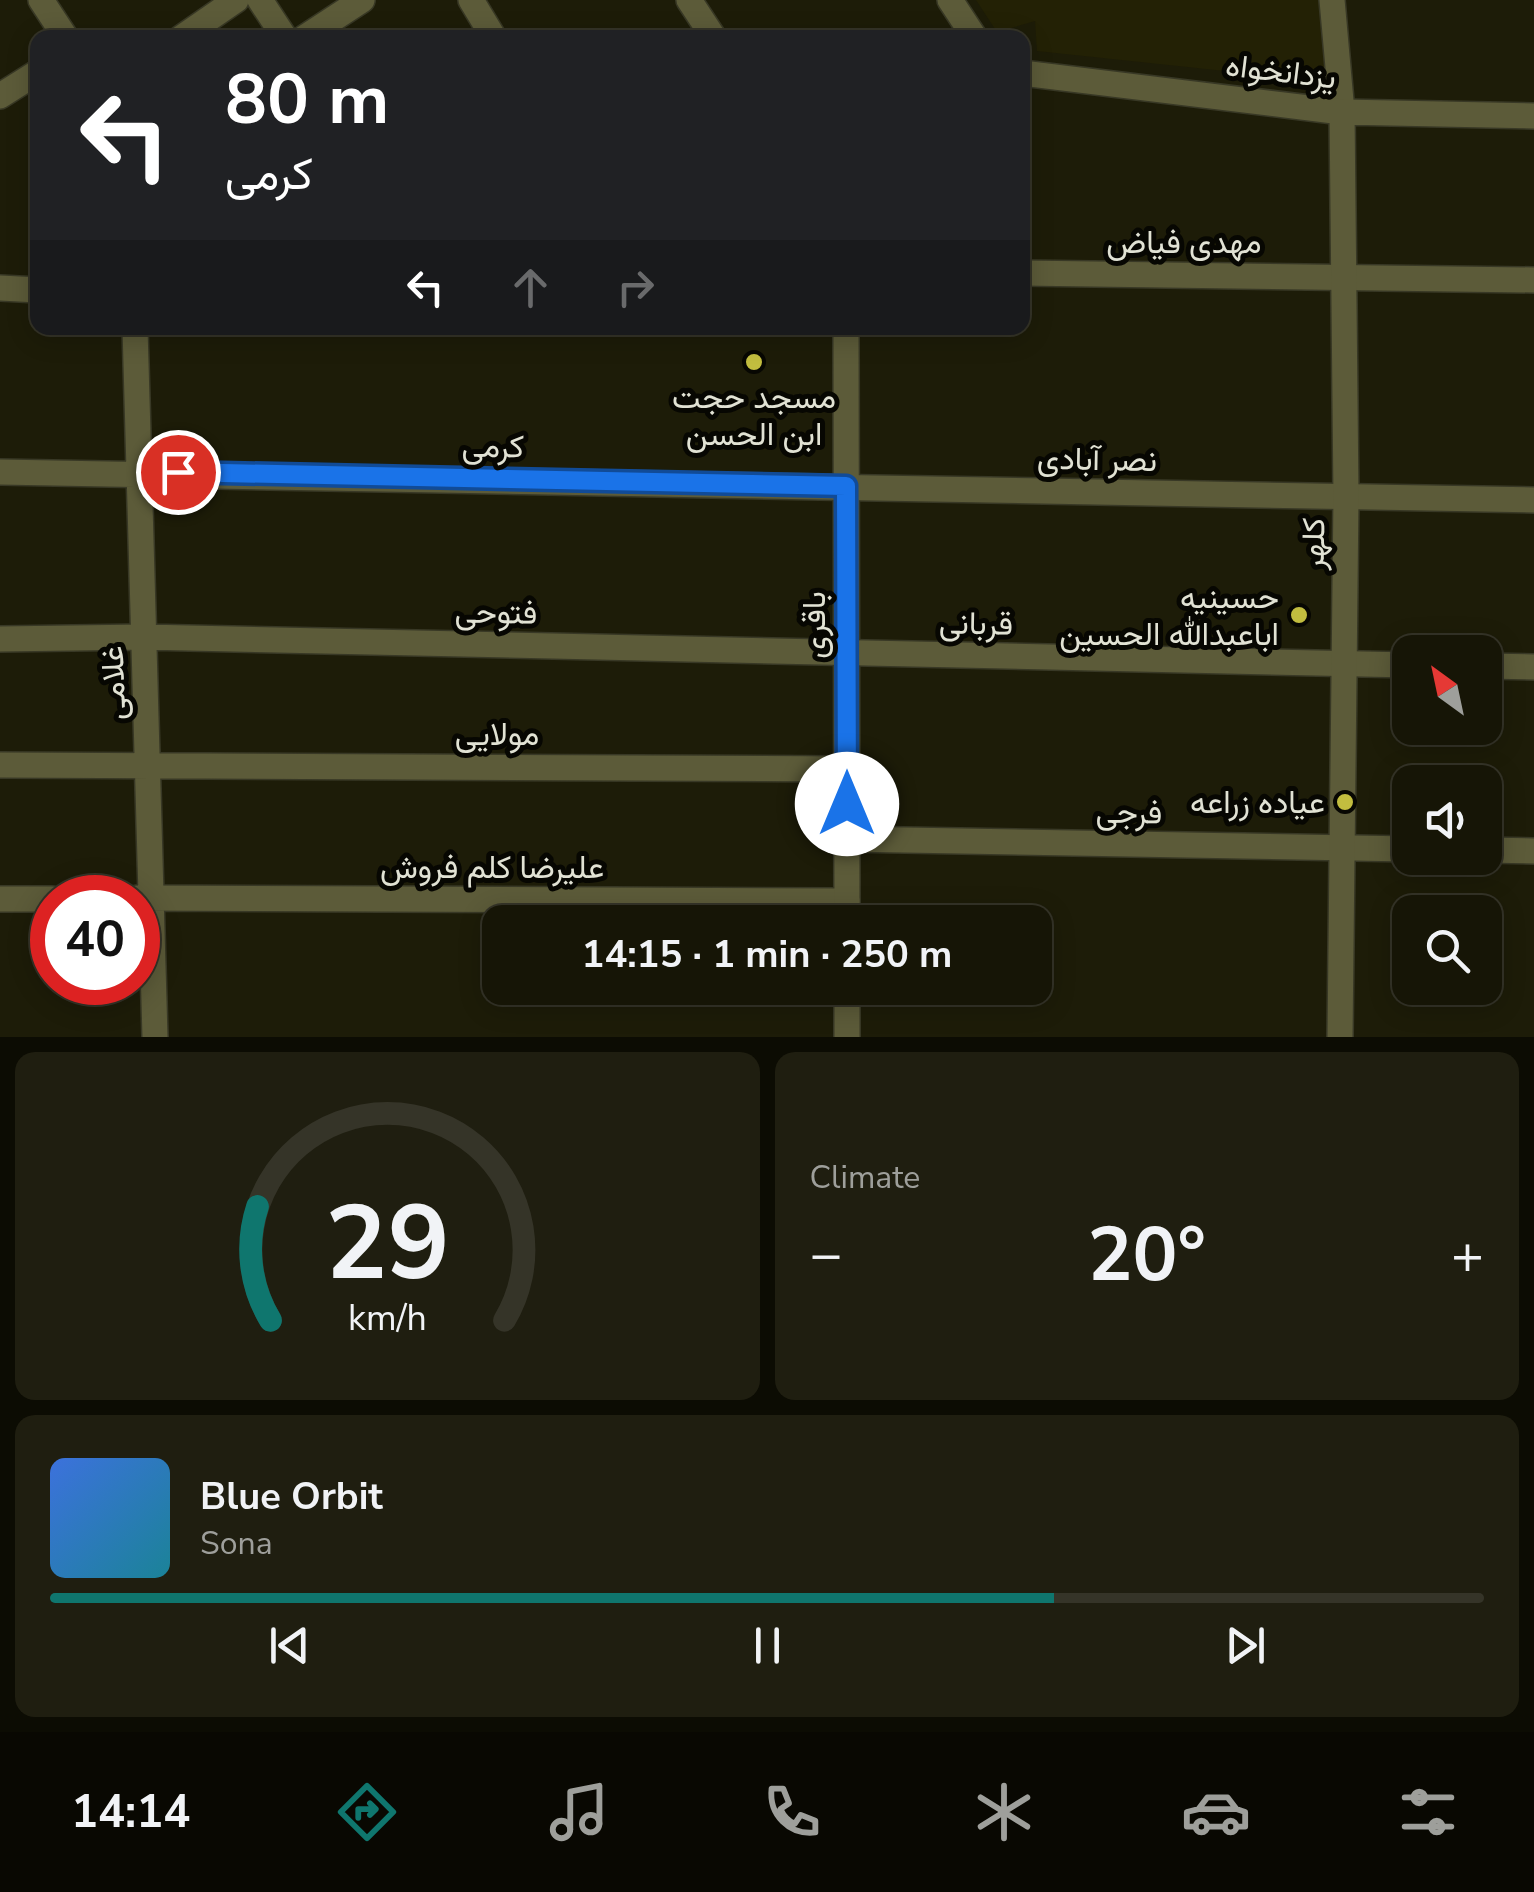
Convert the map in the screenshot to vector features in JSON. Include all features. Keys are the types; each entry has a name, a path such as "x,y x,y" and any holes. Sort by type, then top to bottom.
{"street":[{"path":"40,0 61,30"},
{"path":"193,30 236,0"},
{"path":"260,0 280,30"},
{"path":"316,30 362,0"},
{"path":"471,0 489,30"},
{"path":"689,0 709,30"},
{"path":"950,0 970,30"},
{"name":"کلهر","path":"1332,0 1342,112 1346,496 1340,1037"},
{"name":"یزدانخواه","path":"1030,74 1342,112 1534,116"},
{"path":"0,96 30,77"},
{"name":"مهدی فیاض","path":"1030,274 1534,280"},
{"path":"0,288 30,290"},
{"name":"غلامی","path":"135,335 148,764 145,875"},
{"name":"باقری","path":"846,335 847,905"},
{"name":"کرمی","path":"0,472 846,486"},
{"name":"نصر آبادی","path":"846,486 1534,500"},
{"name":"فتوحی","path":"0,639 144,637 846,652"},
{"name":"قربانی","path":"846,652 1392,664"},
{"path":"1502,667 1534,668"},
{"name":"مولایی","path":"0,765 847,769"},
{"name":"فرجی","path":"847,839 1392,849"},
{"path":"1502,850 1534,851"},
{"path":"0,899 30,898"},
{"name":"علیرضا کلم فروش","path":"160,898 496,905"},
{"name":"غلامی","path":"152,1005 155,1037"},
{"path":"847,1005 847,1037"}],"shaded area":[{"path":"976,0 1325,0 1327,82 1037,51 1035,21 996,30"}],"place":[{"name":"مسجد حجت ابن الحسن","path":"754,362"},
{"name":"حسینیه اباعبدالله الحسین","path":"1299,615"},
{"name":"عیاده زراعه","path":"1345,802"}],"route":[{"path":"178,472 846,486 847,804"}]}
